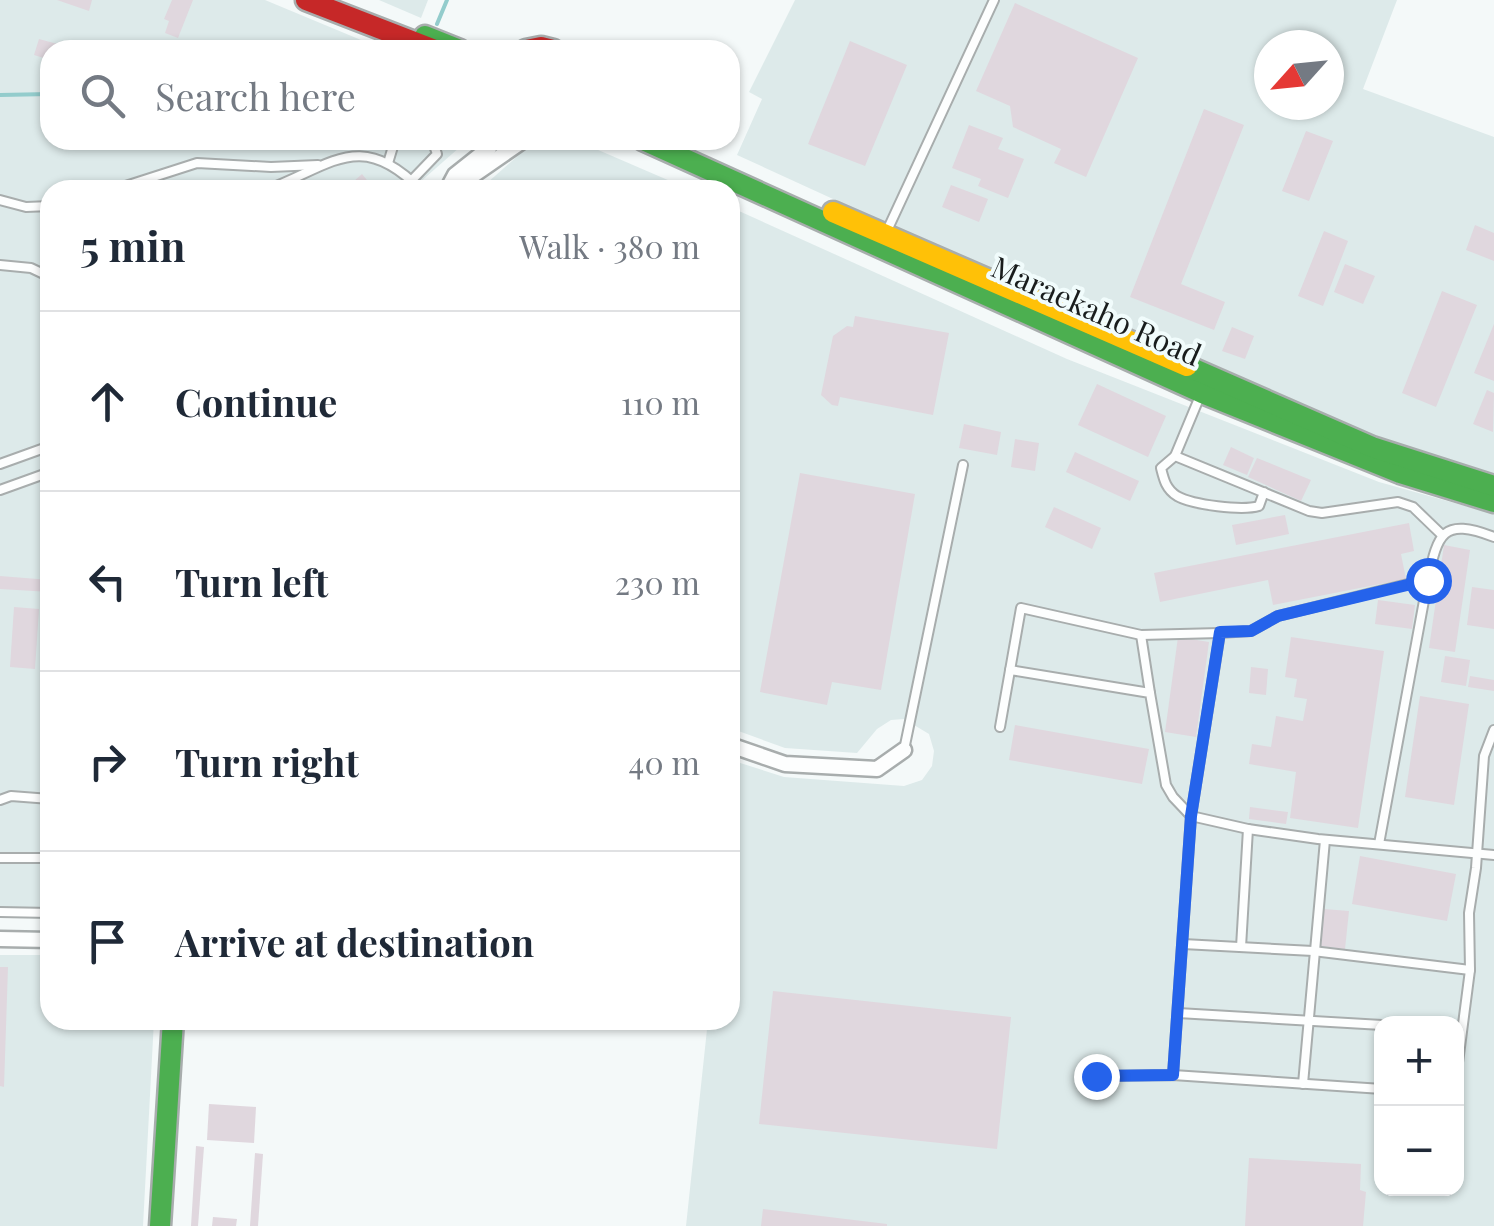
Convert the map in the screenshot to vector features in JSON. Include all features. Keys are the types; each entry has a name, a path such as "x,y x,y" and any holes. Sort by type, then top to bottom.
{"main road":[{"path":"306,0 419,40"},
{"path":"341,0 424,40"},
{"name":"Maraekaho Road","path":"679,150 1400,473 1494,502"},
{"path":"1205,385 1372,447 1494,486"},
{"path":"160,1226 172,1030"}],"street":[{"path":"452,180 486,150"},
{"path":"466,180 510,150"},
{"path":"740,748 785,764 877,769 904,750"},
{"path":"0,939 40,940"}],"lane":[{"path":"882,241 994,0"},
{"path":"388,163 392,150"},
{"path":"145,180 197,163 284,167 318,165 352,154 388,163 412,180 437,154 436,150"},
{"path":"296,180 318,165"},
{"path":"0,200 40,206"},
{"path":"0,265 40,272"},
{"path":"1205,385 1174,456 1161,468 1165,484 1178,497 1245,510 1259,506 1264,492"},
{"path":"0,464 40,450"},
{"path":"1174,456 1322,514 1398,502 1413,508 1442,534"},
{"path":"904,750 964,464"},
{"path":"0,490 40,476"},
{"path":"1379,844 1436,542 1442,534 1459,528 1494,537"},
{"path":"1000,727 1021,608 1141,634 1251,631 1278,616 1428,580"},
{"path":"1173,1075 1191,816 1220,632"},
{"path":"1141,634 1166,785 1172,798 1191,816 1325,840 1494,856"},
{"path":"1010,670 1150,693"},
{"path":"1462,1016 1470,970 1469,913 1484,756 1494,730"},
{"path":"0,800 11,796 40,798"},
{"path":"1241,947 1248,829"},
{"path":"1302,1084 1325,840"},
{"path":"0,858 40,858"},
{"path":"0,912 40,912"},
{"path":"1183,944 1313,952 1470,970"},
{"path":"1178,1013 1374,1024"},
{"path":"1096,1076 1173,1075 1374,1088"}],"shaded area":[{"path":"0,0 265,0 361,40 40,40 40,150 457,150 422,180 40,180 40,917 0,916"},
{"path":"379,0 428,0 421,18"},
{"path":"795,0 1397,0 1363,89 1494,137 1494,480 1388,453 737,155 762,99 749,92"},
{"path":"525,150 598,150 668,180 490,180"},
{"path":"740,212 1067,359 1379,482 1494,514 1494,1226 686,1226 707,1030 740,1030 740,763 784,777 904,786 922,780 932,766 934,751 929,734 904,719 891,720 877,729 857,753 785,748 740,732"},
{"path":"0,955 40,955 40,1030 153,1030 143,1226 0,1226"}],"building":[{"path":"57,0 92,0 89,11"},
{"path":"172,0 193,0 178,38 165,33 169,21 164,19"},
{"path":"1015,3 1138,58 1086,177 1054,163 1061,149 1013,127 1010,106 976,91"},
{"path":"850,41 907,65 865,166 808,144"},
{"path":"1204,109 1244,125 1181,284 1225,302 1214,330 1130,297"},
{"path":"969,125 1003,138 998,149 1024,159 1008,198 978,186 981,179 952,168"},
{"path":"1306,131 1333,141 1309,201 1282,191"},
{"path":"951,185 988,199 979,222 942,207"},
{"path":"1475,225 1494,233 1494,261 1466,250"},
{"path":"1324,231 1348,241 1323,306 1298,296"},
{"path":"1345,264 1375,276 1363,304 1334,292"},
{"path":"1442,291 1477,305 1436,407 1402,393"},
{"path":"855,316 949,333 933,415 840,397 838,406 832,405 821,395 833,336 847,326 853,327"},
{"path":"1494,324 1494,381 1474,373"},
{"path":"1232,327 1254,336 1245,359 1222,351"},
{"path":"1097,384 1166,416 1148,457 1078,425"},
{"path":"1487,390 1494,393 1493,432 1473,424"},
{"path":"964,424 1001,432 997,455 959,448"},
{"path":"1015,439 1039,443 1035,471 1011,467"},
{"path":"1231,447 1254,458 1247,475 1223,465"},
{"path":"1075,452 1139,481 1130,501 1066,472"},
{"path":"1257,458 1311,480 1301,501 1248,477"},
{"path":"800,473 915,494 881,690 832,682 827,705 760,692"},
{"path":"1054,507 1101,528 1092,549 1045,527"},
{"path":"1285,515 1289,534 1236,545 1232,525"},
{"path":"1409,523 1414,551 1401,554 1406,579 1273,605 1268,580 1160,602 1154,573"},
{"path":"1444,545 1470,550 1455,652 1429,648"},
{"path":"0,576 40,579 40,591 0,589"},
{"path":"1472,587 1494,590 1494,629 1467,625"},
{"path":"1378,600 1415,605 1412,629 1375,624"},
{"path":"14,607 39,609 35,669 10,667"},
{"path":"1178,637 1209,642 1196,737 1165,732"},
{"path":"1291,637 1384,651 1358,828 1290,818 1296,772 1249,764 1252,744 1271,747 1276,716 1303,721 1307,699 1294,697 1297,679 1285,677"},
{"path":"1445,656 1470,660 1466,686 1441,682"},
{"path":"1251,667 1268,669 1266,695 1249,693"},
{"path":"1470,676 1494,680 1494,691 1468,687"},
{"path":"1420,696 1469,704 1454,805 1405,797"},
{"path":"1015,725 1149,749 1142,784 1009,760"},
{"path":"1250,807 1288,812 1286,824 1249,819"},
{"path":"1360,856 1456,874 1447,921 1352,904"},
{"path":"1324,909 1349,911 1345,949 1321,946"},
{"path":"0,967 8,967 4,1087 0,1086"},
{"path":"773,991 1011,1017 997,1149 759,1124"},
{"path":"209,1104 256,1107 254,1143 207,1140"},
{"path":"196,1146 204,1147 198,1226 191,1226"},
{"path":"255,1153 263,1154 258,1226 250,1226"},
{"path":"1249,1158 1361,1164 1360,1190 1366,1192 1363,1226 1245,1226"},
{"path":"763,1209 887,1224 887,1226 761,1226"},
{"path":"213,1217 237,1219 236,1226 212,1226"}],"waterway":[{"path":"437,24 447,0"},
{"path":"0,95 40,94"}],"traffic: fast":[{"path":"425,36 435,40"},
{"path":"665,150 731,180"},
{"path":"740,184 1202,393 1400,473 1494,502"},
{"path":"1187,366 1372,447 1494,486"},
{"path":"160,1226 172,1030"}],"traffic: slow":[{"path":"833,212 1187,366"}],"traffic: jam":[{"path":"306,0 409,40"}],"route":[{"path":"1096,1076 1173,1075 1191,816 1220,632 1251,631 1278,616 1428,580"}]}
